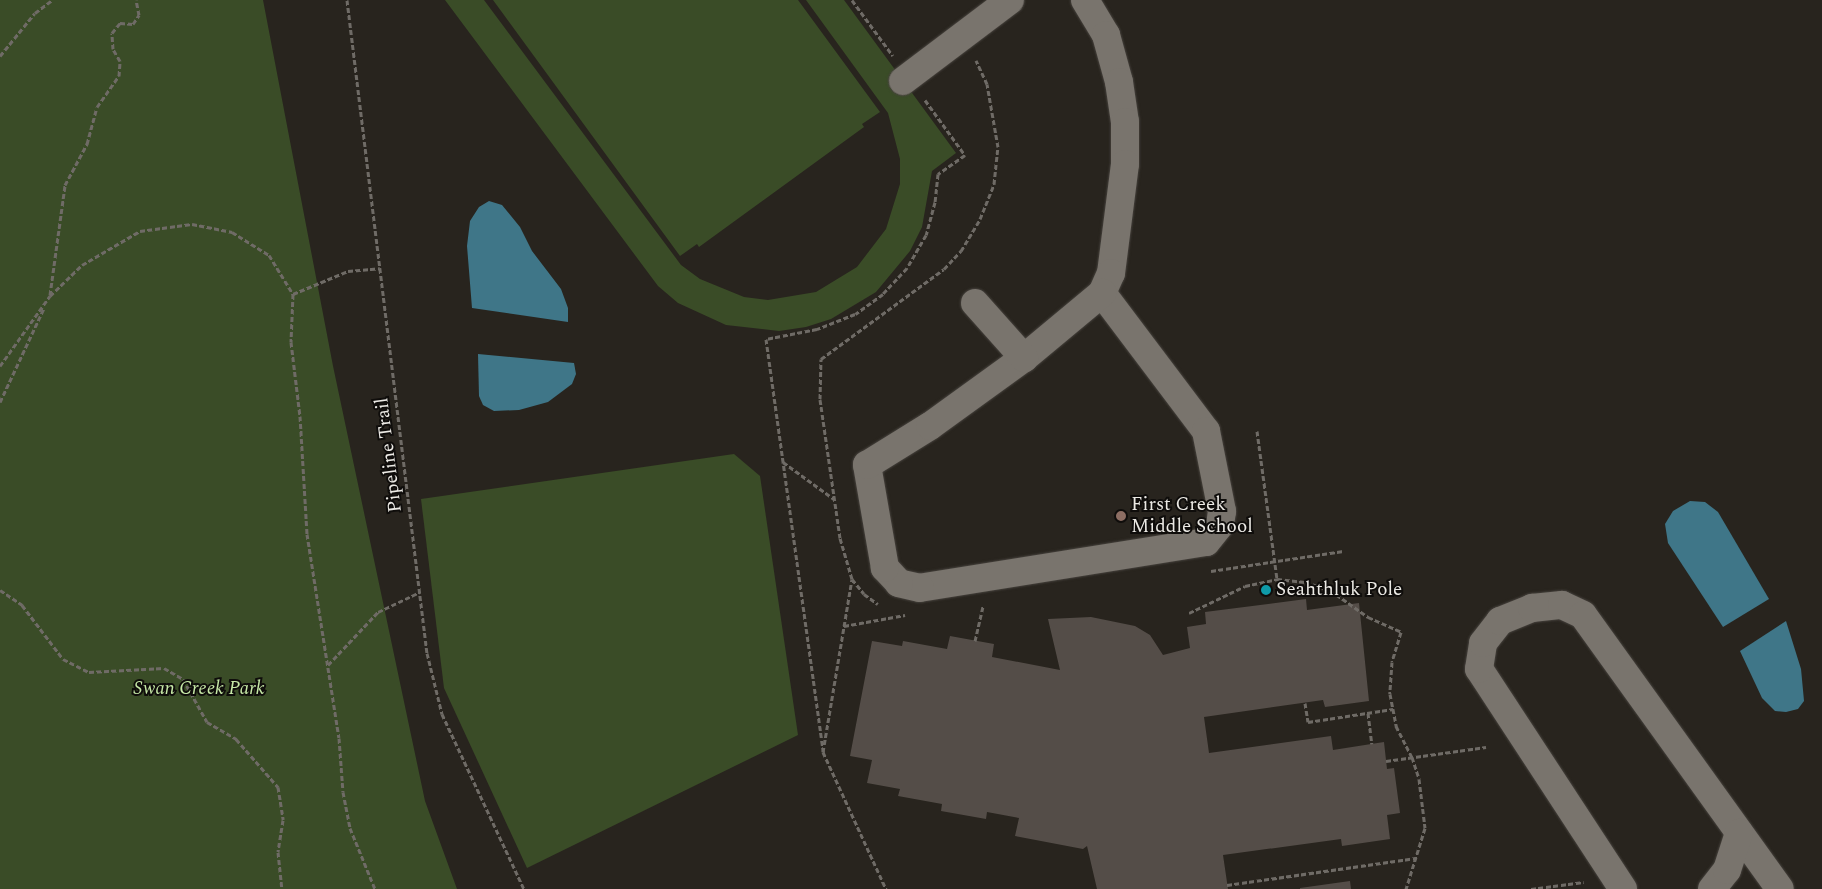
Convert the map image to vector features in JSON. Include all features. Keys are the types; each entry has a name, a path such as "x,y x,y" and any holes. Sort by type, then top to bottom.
{"lane":[{"path":"906,79 1010,0"},
{"path":"1085,0 1106,34 1119,82 1125,122 1125,164 1111,274 1102,293 1024,358 930,426 867,465 885,568 899,583 920,588 1206,542 1220,525 1222,511 1206,431 1102,293"},
{"path":"975,303 1024,358"},
{"path":"1623,889 1479,668 1483,643 1500,621 1532,608 1562,605 1583,616 1780,889"},
{"path":"1712,889 1727,870 1740,833"}],"path":[{"path":"0,56 36,12 52,0"},
{"path":"0,402 50,296 64,185 87,144 97,106 119,76 120,61 113,49 112,33 120,22 133,24 139,15 136,0"},
{"name":"Pipeline Trail","path":"347,0 427,653 442,714 524,889"},
{"path":"852,0 906,79 965,155 938,174 936,202 926,235 907,268 883,294 855,314 817,329 766,338 823,752 886,889"},
{"path":"823,752 852,579 834,499 820,399 821,359 944,269 961,251 980,219 994,184 998,147 995,116 987,84 971,52"},
{"path":"0,366 50,296 82,266 140,230 192,224 232,232 269,255 293,294 291,342 300,416 307,534 328,665 348,819 375,889"},
{"path":"293,294 348,271 380,268"},
{"path":"1257,431 1277,579"},
{"path":"783,462 834,499"},
{"path":"1189,613 1245,586 1277,579 1305,582 1330,590 1368,617 1401,632 1392,662 1390,694 1396,726 1412,757 1424,806 1425,828 1406,889"},
{"path":"0,590 22,605 63,659 89,672 164,668 183,679 207,722 236,739 278,787 283,820 278,852 282,889"},
{"path":"328,665 378,612 420,592"},
{"path":"975,641 983,604"},
{"path":"844,626 905,615"},
{"path":"1305,703 1308,722 1393,709"},
{"path":"1368,713 1372,744"},
{"path":"1386,761 1486,747"},
{"path":"1227,885 1416,858"},
{"path":"1531,889 1585,882"}],"green space":[{"name":"Swan Creek Park","path":"0,0 263,0 333,366 425,801 457,889 0,889"},
{"path":"445,0 484,0 681,265 700,279 744,297 768,300 816,292 857,267 886,229 900,184 900,159 888,113 806,0 844,0 956,153 932,171 922,227 910,251 876,292 831,319 806,327 779,331 726,325 678,303 658,286"},
{"path":"493,0 798,0 880,112 862,124 864,127 699,247 697,244 680,256"},
{"path":"734,454 760,476 798,735 527,868 444,688 421,499"}],"water":[{"path":"489,201 502,205 520,227 532,251 561,289 568,308 568,322 472,308 467,246 470,221 479,207"},
{"path":"478,354 574,363 576,374 572,384 548,402 519,410 494,411 483,405 479,396"},
{"path":"1690,501 1705,502 1718,512 1769,599 1723,627 1668,543 1665,524 1673,511"},
{"path":"1786,621 1801,669 1804,701 1798,709 1786,712 1775,711 1762,698 1740,651"}],"building":[{"path":"1306,599 1307,610 1359,603 1369,701 1325,707 1323,700 1204,717 1209,753 1331,736 1333,750 1384,742 1387,769 1394,768 1400,813 1387,815 1390,839 1342,846 1341,839 1223,855 1228,889 1097,889 1087,846 1083,849 1015,836 1019,818 987,812 986,819 941,811 942,804 898,796 900,789 867,783 872,760 850,756 872,641 902,646 903,641 947,649 950,636 994,644 992,657 1060,670 1048,619 1091,617 1135,626 1150,635 1163,655 1190,648 1187,627 1206,624 1205,612"},
{"path":"1350,881 1351,889 1300,889 1300,888"}],"place":[{"name":"First Creek Middle School","path":"1121,516"},
{"name":"Seahthluk Pole","path":"1266,590"}]}
